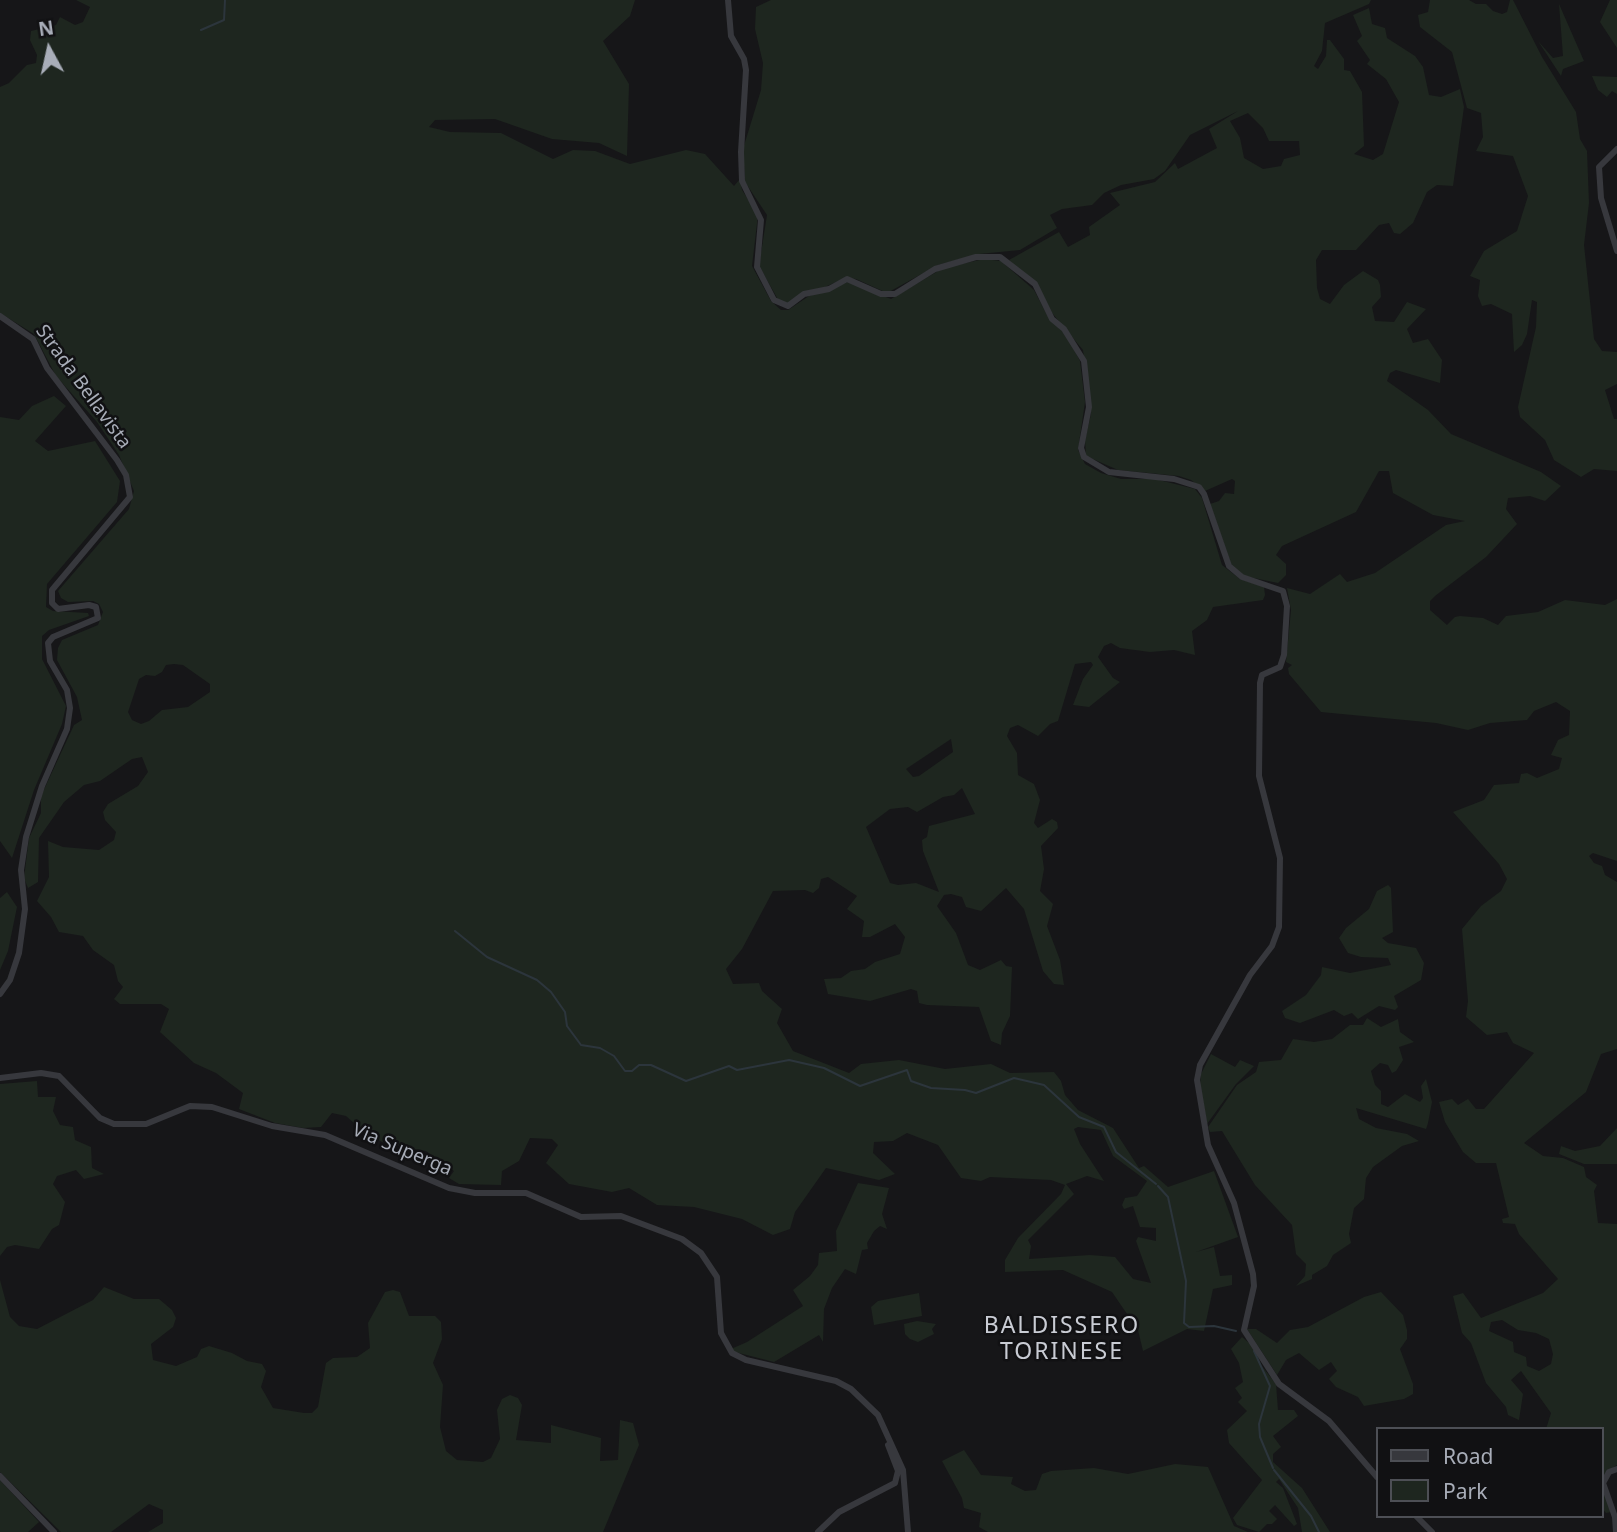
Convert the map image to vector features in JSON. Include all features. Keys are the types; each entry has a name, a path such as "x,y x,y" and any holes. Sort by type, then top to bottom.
{"street":[{"path":"728,0 731,36 744,59 746,70 742,181 761,220 757,267 774,300 788,306 804,294 828,289 848,279 881,294 895,294 935,269 976,257 1000,257 1035,284 1052,319 1064,329 1084,361 1089,407 1081,448 1089,463 1109,472 1174,479 1199,487 1204,494 1229,566 1242,577 1283,591 1287,606 1284,655 1280,667 1262,676 1260,683 1259,776 1280,858 1281,915 1272,946 1250,975 1199,1068 1197,1085 1208,1138 1234,1203 1253,1274 1254,1286 1244,1330 1279,1384 1329,1421 1376,1476"},
{"path":"1617,149 1599,167 1601,198 1617,251"},
{"name":"Strada Bellavista","path":"0,316 33,339 47,368 117,460 125,475 130,497 52,590 50,597 58,609 89,605 96,607 98,618 53,637 48,643 50,661 67,690 70,708 67,729 42,786 26,837 21,870 25,909 19,953 10,980 0,994"},
{"name":"Via Superga","path":"0,1078 41,1073 59,1076 100,1118 114,1124 146,1124 190,1106 212,1107 272,1126 325,1135 449,1188 475,1193 526,1193 581,1217 621,1216 637,1219 693,1246 710,1265 719,1286 721,1333 732,1353 746,1360 836,1381 851,1389 878,1415 885,1430"},
{"path":"818,1532 839,1512 895,1483 898,1471 884,1437 885,1430"},
{"path":"885,1430 903,1470 908,1532"},
{"path":"1616,1532 1615,1517 1603,1483 1609,1472 1617,1469"},
{"path":"0,1476 54,1532"},
{"path":"1418,1518 1432,1532"}],"green space":[{"path":"76,0 635,0 630,16 603,41 629,84 627,156 599,143 552,139 495,119 435,120 429,127 450,132 501,133 553,159 573,150 595,151 630,164 686,150 705,154 734,186 740,179 742,190 758,215 752,266 771,301 781,310 788,310 809,296 848,282 891,299 943,268 984,259 1001,261 1034,290 1047,315 1067,336 1080,361 1085,402 1078,450 1085,464 1101,473 1121,479 1155,479 1195,489 1202,498 1222,565 1240,579 1264,587 1263,600 1213,607 1207,620 1192,631 1195,655 1174,650 1150,652 1120,648 1111,643 1104,646 1098,657 1113,678 1120,682 1089,707 1073,705 1083,679 1093,665 1091,662 1075,664 1058,721 1050,724 1038,736 1018,725 1010,728 1007,736 1017,753 1018,775 1034,784 1040,800 1034,823 1038,828 1052,819 1057,822 1058,828 1041,846 1044,869 1040,891 1053,904 1047,926 1060,960 1064,985 1054,984 1043,971 1024,909 1006,888 981,911 966,907 962,897 951,894 944,895 937,906 956,933 968,965 980,970 1001,960 1006,966 1012,967 1010,1016 1002,1033 1001,1045 991,1041 979,1007 919,1003 917,991 911,989 870,1001 828,994 824,979 841,978 851,971 865,969 875,962 900,954 905,937 895,924 870,937 862,937 864,921 847,909 857,896 828,877 821,879 819,888 813,893 805,890 773,891 742,949 726,969 733,984 759,983 762,991 782,1009 777,1023 793,1051 849,1073 861,1064 899,1060 945,1069 991,1064 1010,1073 1054,1072 1061,1081 1065,1095 1078,1110 1113,1128 1139,1168 1144,1166 1168,1187 1214,1171 1238,1237 1196,1252 1214,1247 1220,1276 1232,1275 1232,1285 1213,1289 1204,1331 1187,1329 1143,1351 1138,1330 1112,1292 1063,1270 1005,1272 1005,1260 1018,1238 1061,1194 1065,1185 1051,1180 990,1177 981,1181 961,1178 938,1145 907,1133 893,1141 874,1142 873,1153 895,1174 879,1180 826,1168 795,1212 790,1229 773,1235 742,1219 694,1207 657,1205 629,1188 612,1192 569,1184 546,1163 558,1145 552,1139 530,1138 519,1161 502,1171 501,1185 459,1184 449,1178 454,1171 426,1151 386,1144 364,1132 346,1116 332,1113 321,1127 303,1128 275,1123 239,1109 243,1093 216,1073 194,1063 160,1032 169,1009 161,1004 120,1004 114,999 123,987 118,981 114,965 93,950 83,936 59,932 51,917 37,901 49,877 48,841 63,847 99,850 114,840 116,832 105,820 103,812 108,804 138,786 148,772 142,757 132,759 100,781 84,785 64,802 39,838 38,882 28,888 24,878 29,838 41,813 41,796 74,725 82,720 77,697 57,660 58,648 62,640 98,625 103,612 99,604 93,601 68,602 61,598 58,591 129,509 134,491 119,455 97,422 56,376 34,334 0,313 0,87 9,83 27,65 36,63 37,55 30,40 31,31 56,25 60,17 75,25 83,22 90,7","holes":["166,665 183,665 210,684 210,692 188,707 162,710 141,724 132,720 128,712 139,679 146,675 155,676 162,672","951,739 953,752 919,776 913,777 906,769","962,788 975,814 929,826 927,837 922,840 923,851 939,892 916,883 890,883 866,827 890,809 908,807 917,812 943,797 954,795","1078,1127 1101,1130 1113,1156 1147,1181 1137,1196 1125,1198 1122,1205 1124,1209 1133,1206 1140,1227 1156,1228 1156,1241 1138,1237 1136,1241 1151,1283 1133,1279 1115,1257 1090,1255 1029,1259 1031,1246 1028,1240 1074,1194 1066,1184 1087,1176 1104,1181 1080,1144 1074,1129"]},
{"path":"771,0 1371,0 1369,4 1325,23 1322,51 1314,66 1318,69 1326,56 1327,40 1330,40 1344,59 1344,70 1350,71 1362,92 1364,146 1354,154 1373,160 1383,154 1399,102 1386,79 1367,64 1370,60 1357,41 1362,36 1353,15 1369,8 1372,24 1385,28 1387,38 1415,56 1423,67 1429,95 1441,97 1460,89 1464,107 1453,186 1437,185 1427,192 1413,223 1400,234 1394,233 1389,223 1379,225 1356,250 1322,250 1316,260 1317,288 1320,299 1330,304 1344,285 1363,271 1378,280 1380,285 1381,297 1372,307 1375,321 1394,322 1407,302 1426,309 1407,329 1413,343 1428,339 1442,360 1440,383 1396,370 1390,373 1387,381 1428,410 1451,434 1541,472 1561,486 1545,501 1530,496 1508,498 1506,509 1517,524 1486,557 1435,596 1430,601 1430,610 1447,625 1460,616 1483,618 1498,625 1506,616 1538,612 1565,600 1605,605 1617,599 1617,861 1593,853 1589,856 1594,863 1602,866 1605,875 1617,882 1617,1049 1601,1054 1586,1092 1524,1143 1543,1156 1563,1158 1584,1167 1586,1177 1597,1185 1594,1191 1598,1223 1617,1224 1617,1465 1605,1473 1603,1479 1603,1427 1547,1427 1551,1413 1521,1371 1511,1380 1523,1394 1519,1420 1508,1415 1506,1407 1486,1383 1471,1343 1462,1333 1453,1296 1463,1293 1481,1318 1543,1293 1558,1279 1519,1234 1515,1224 1503,1223 1502,1219 1509,1217 1496,1163 1476,1163 1463,1152 1445,1122 1439,1102 1452,1099 1458,1105 1468,1099 1476,1109 1484,1109 1534,1053 1513,1043 1507,1032 1487,1035 1466,1017 1468,1001 1462,929 1481,906 1501,891 1507,879 1499,864 1453,812 1484,800 1494,785 1519,783 1521,774 1527,773 1537,778 1559,769 1562,758 1551,755 1558,740 1569,735 1570,711 1556,702 1534,711 1527,720 1490,723 1468,730 1436,723 1321,712 1289,674 1288,668 1292,665 1286,662 1291,610 1287,588 1310,594 1340,574 1347,582 1375,573 1446,525 1465,521 1433,515 1393,493 1389,471 1379,471 1356,512 1282,546 1276,555 1286,564 1286,575 1278,583 1244,576 1231,564 1210,504 1219,501 1225,493 1234,494 1235,481 1232,479 1205,491 1191,480 1179,476 1118,470 1086,456 1085,440 1091,414 1083,350 1047,307 1044,297 1009,260 1059,232 1068,247 1090,235 1089,227 1120,205 1110,193 1155,182 1175,163 1178,169 1217,148 1209,129 1238,111 1190,135 1165,171 1154,179 1121,185 1104,193 1092,205 1062,209 1050,215 1057,228 1020,250 979,254 938,265 887,293 856,279 845,278 787,304 780,303 759,266 767,215 745,182 743,149 761,90 763,63 755,29 756,7","holes":["1248,113 1263,128 1269,141 1299,141 1300,155 1284,159 1281,166 1263,169 1244,158 1240,138 1230,121","1502,1320 1518,1330 1536,1333 1549,1339 1553,1354 1551,1364 1539,1371 1527,1366 1526,1357 1514,1352 1513,1342 1489,1331 1491,1322"]},
{"path":"1430,0 1469,0 1476,4 1486,4 1493,11 1502,14 1507,12 1510,0 1513,0 1542,57 1576,112 1580,139 1587,151 1589,203 1584,245 1594,339 1602,351 1617,352 1617,384 1605,390 1614,419 1617,419 1617,471 1594,469 1581,477 1554,460 1545,440 1520,417 1518,407 1536,327 1537,302 1532,300 1527,334 1522,345 1514,352 1512,314 1491,304 1482,306 1478,296 1480,280 1470,276 1484,251 1517,231 1528,196 1513,156 1476,151 1483,137 1481,113 1467,108 1452,52 1420,27 1418,15 1428,12"},
{"path":"1610,0 1617,0 1617,48 1600,22"},
{"path":"1559,4 1584,61 1563,69 1561,76 1538,41 1553,58 1563,56"},
{"path":"1592,76 1617,77 1617,94 1612,91 1607,97 1598,90"},
{"path":"54,396 66,406 35,441 48,451 95,441 120,481 117,502 47,584 46,607 53,611 88,613 89,616 49,630 42,636 42,659 66,706 62,724 34,790 12,858 0,841 0,417 19,420 32,406"},
{"path":"1388,885 1391,888 1393,932 1382,938 1388,943 1416,948 1424,963 1421,980 1394,996 1398,1007 1395,1010 1379,1006 1358,1019 1352,1013 1344,1016 1334,1010 1300,1023 1285,1018 1282,1011 1306,995 1321,975 1322,967 1350,973 1391,965 1388,958 1361,957 1348,953 1339,938 1346,928 1369,909 1377,891"},
{"path":"7,892 17,907 8,951 0,970 0,898"},
{"path":"1367,1018 1381,1027 1398,1019 1400,1032 1414,1042 1399,1047 1403,1060 1396,1071 1392,1073 1388,1065 1380,1063 1371,1071 1375,1085 1381,1091 1381,1104 1388,1107 1405,1094 1420,1102 1423,1098 1421,1086 1426,1079 1432,1102 1428,1123 1426,1129 1356,1108 1359,1119 1376,1128 1407,1134 1419,1141 1402,1146 1373,1167 1366,1178 1364,1199 1354,1208 1349,1234 1351,1243 1333,1255 1327,1266 1312,1275 1312,1279 1296,1286 1305,1276 1306,1264 1296,1254 1292,1225 1255,1185 1222,1131 1210,1132 1208,1127 1237,1085 1256,1072 1259,1062 1281,1060 1293,1039 1314,1042 1332,1039 1350,1025 1363,1025"},
{"path":"1211,1054 1235,1067 1240,1060 1254,1066 1236,1084 1207,1124 1200,1085 1201,1074"},
{"path":"37,1081 38,1097 56,1097 53,1111 60,1125 73,1127 75,1140 91,1147 92,1168 104,1174 84,1179 76,1170 57,1176 53,1184 65,1202 59,1225 52,1229 39,1249 15,1245 7,1247 0,1256 0,1084"},
{"path":"1617,1128 1617,1164 1584,1164 1559,1154 1561,1146 1575,1151 1600,1146"},
{"path":"858,1183 889,1188 882,1214 887,1229 880,1226 874,1231 867,1243 868,1249 862,1250 856,1274 845,1269 832,1288 824,1309 823,1342 819,1335 774,1362 735,1352 731,1349 747,1342 803,1306 793,1290 810,1276 818,1265 819,1253 837,1251 836,1231"},
{"path":"0,1280 10,1317 19,1326 37,1329 93,1300 104,1287 134,1299 159,1299 172,1310 176,1318 173,1327 151,1344 153,1360 176,1366 197,1357 201,1349 209,1346 232,1353 247,1361 262,1364 266,1371 261,1387 273,1408 304,1413 312,1413 318,1407 326,1363 333,1358 357,1357 370,1348 368,1323 385,1292 393,1290 400,1292 409,1316 435,1316 441,1322 442,1339 433,1363 443,1385 440,1427 446,1451 457,1460 483,1462 491,1458 500,1439 497,1410 502,1399 510,1395 518,1398 522,1405 516,1440 551,1443 551,1425 601,1438 600,1461 618,1460 620,1420 633,1423 639,1445 603,1532 148,1532 163,1523 163,1510 149,1504 111,1532 61,1532 0,1472"},
{"path":"1381,1292 1403,1315 1407,1330 1407,1339 1400,1349 1413,1384 1413,1394 1404,1399 1364,1406 1358,1397 1336,1387 1329,1379 1337,1371 1331,1362 1319,1370 1299,1353 1286,1360 1277,1375 1247,1329 1256,1329 1277,1343 1290,1330 1308,1327 1364,1297"},
{"path":"919,1293 922,1316 874,1325 871,1307 878,1301"},
{"path":"917,1321 936,1324 932,1329 934,1334 918,1342 910,1339 905,1334 904,1324"},
{"path":"1242,1337 1255,1348 1261,1365 1276,1384 1278,1410 1294,1410 1298,1416 1273,1436 1281,1447 1273,1454 1273,1462 1302,1488 1330,1532 1302,1532 1298,1508 1279,1479 1276,1482 1283,1488 1297,1524 1294,1526 1275,1505 1269,1511 1277,1519 1259,1532 1237,1525 1233,1518 1262,1480 1229,1443 1227,1430 1247,1411 1238,1402 1242,1398 1235,1388 1243,1382 1239,1363 1231,1349"},
{"path":"964,1450 981,1475 1013,1477 1011,1484 1025,1491 1036,1490 1042,1474 1051,1471 1094,1468 1128,1474 1175,1464 1208,1467 1234,1526 1248,1532 988,1532 979,1527 981,1513 964,1508 962,1498 942,1461"},
{"path":"0,1480 39,1522 28,1532 0,1532"},
{"path":"1603,1485 1611,1512 1606,1513 1603,1509"}],"waterway":[{"path":"201,30 224,20 225,0"},
{"path":"455,931 487,957 537,980 551,992 565,1012 567,1026 581,1045 600,1048 614,1056 625,1071 632,1071 639,1065 651,1065 686,1081 729,1066 737,1070 789,1060 824,1068 860,1086 907,1070 911,1081 931,1088 976,1093 1014,1078 1044,1085 1079,1117 1104,1127 1116,1152 1156,1184"},
{"path":"1158,1186 1168,1197 1186,1281 1184,1323 1189,1327 1214,1326 1236,1331"},
{"path":"1254,1351 1270,1386 1259,1424 1260,1437 1273,1468"},
{"path":"1274,1470 1311,1516 1319,1532"}],"district":[{"name":"BALDISSERO TORINESE","path":"1062,1339"}]}
